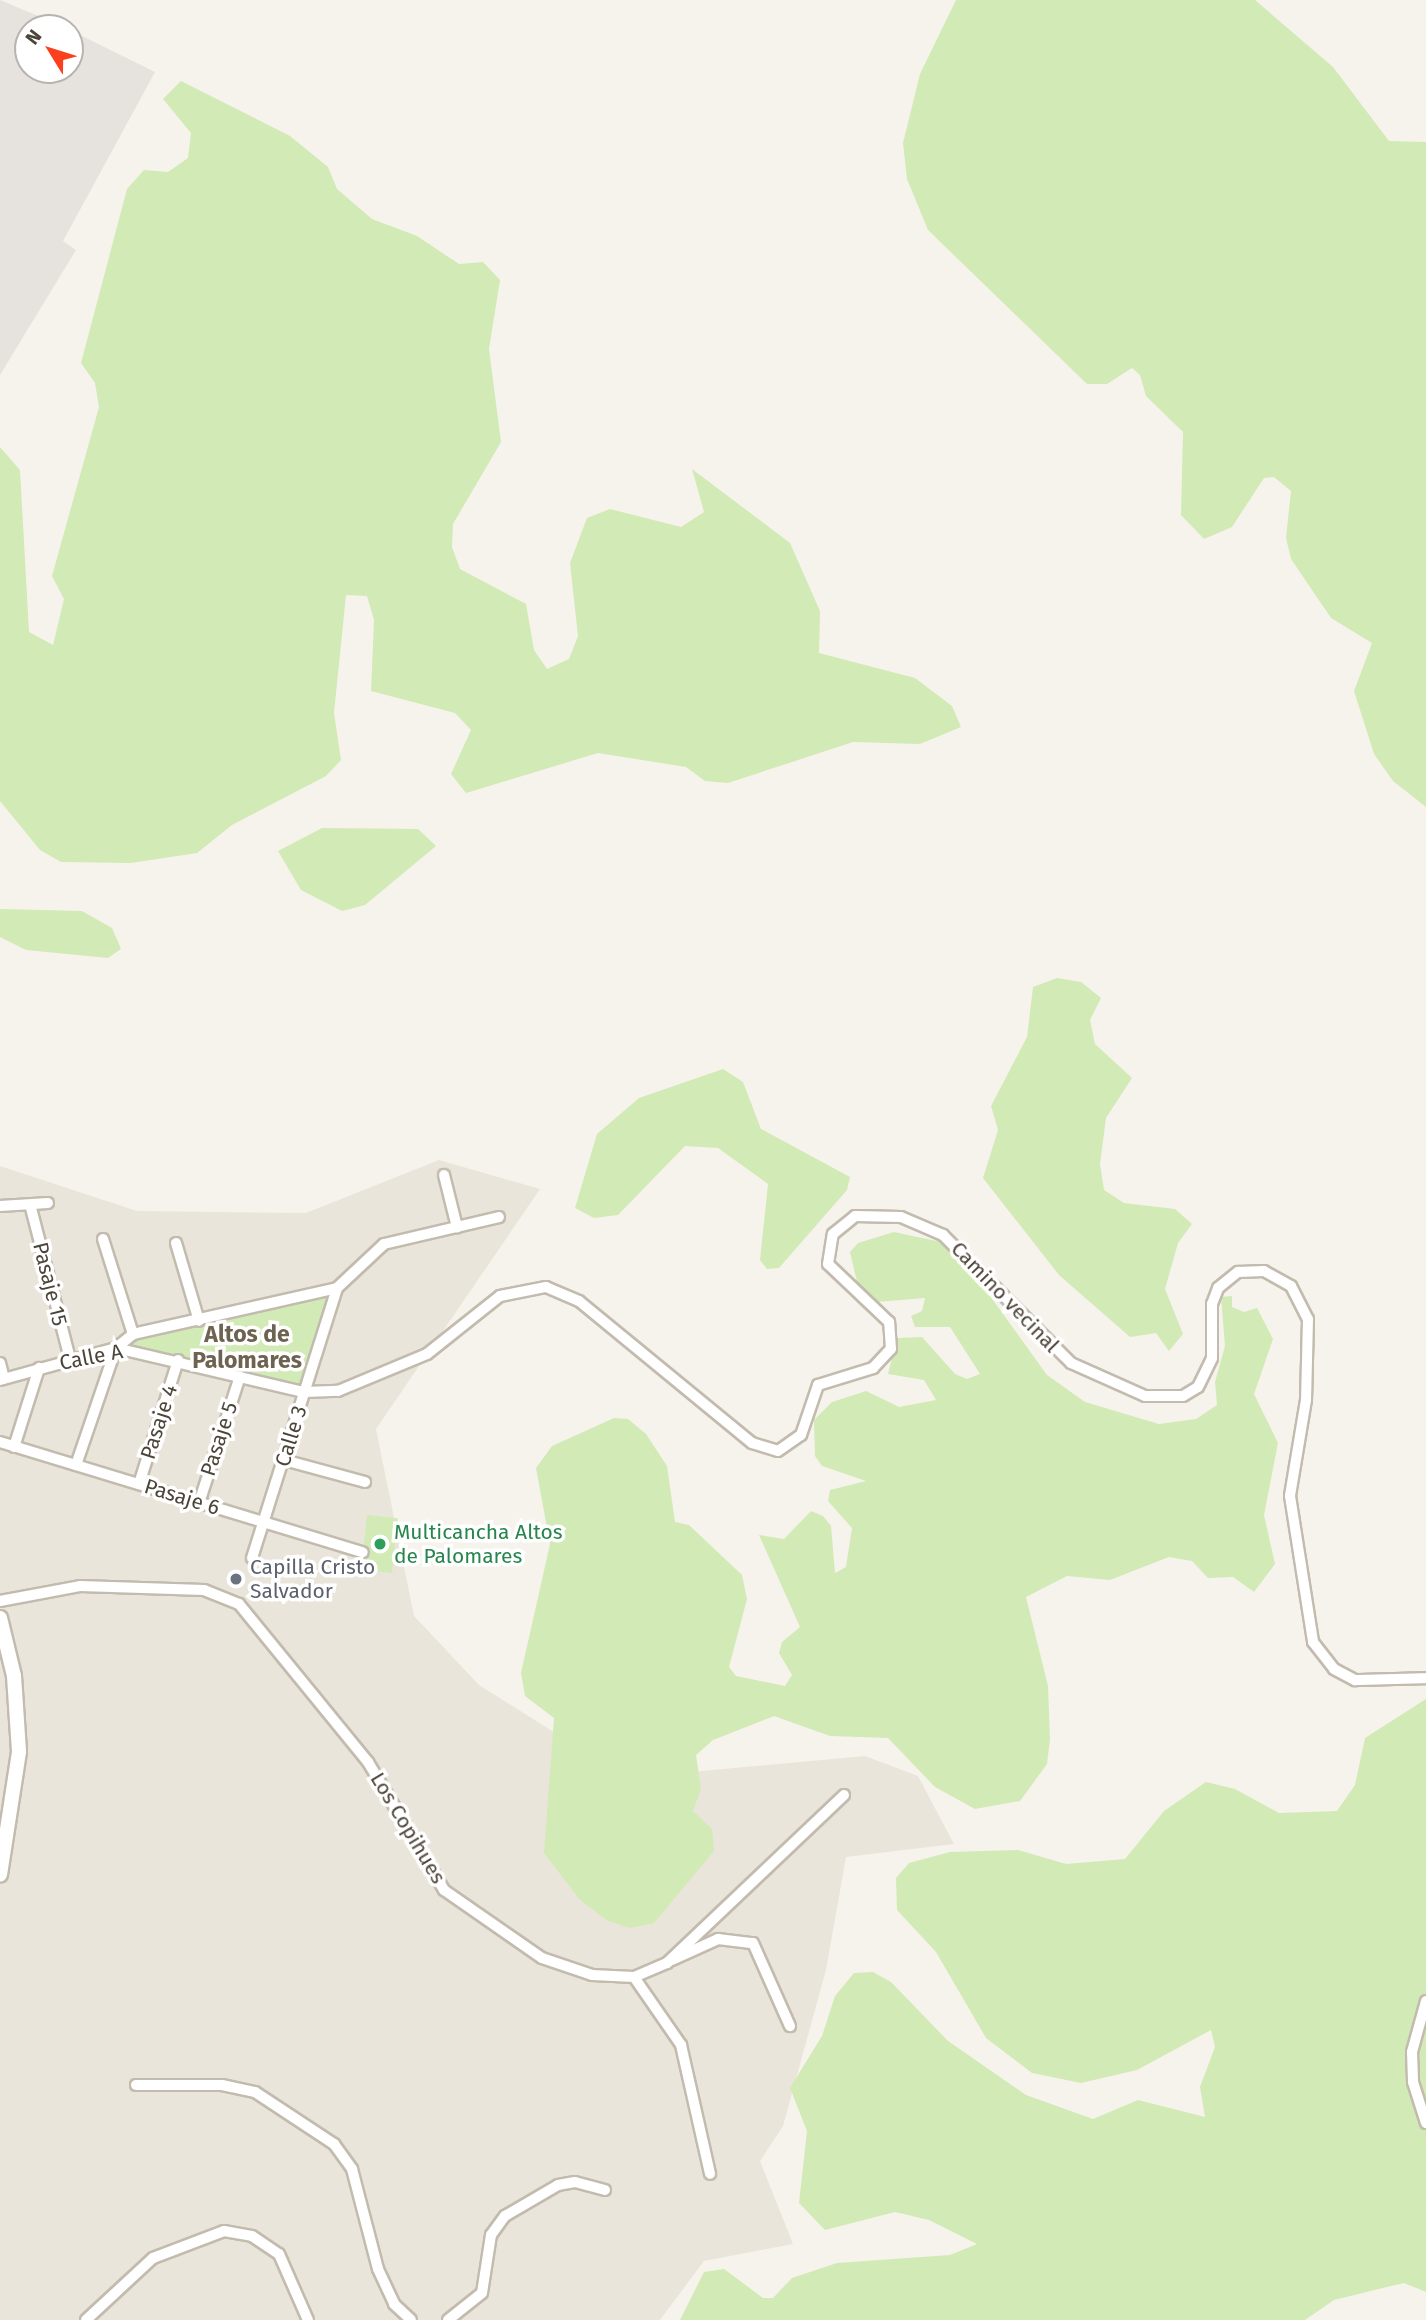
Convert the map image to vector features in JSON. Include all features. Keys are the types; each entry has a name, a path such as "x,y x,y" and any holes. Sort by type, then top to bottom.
{"street":[{"path":"444,1175 457,1227"},
{"path":"0,1206 31,1208 48,1203"},
{"name":"Pasaje 15","path":"31,1208 70,1359"},
{"name":"Camino vecinal","path":"304,1392 357,1387 442,1344 500,1296 546,1287 579,1301 752,1443 782,1451 801,1435 818,1385 873,1368 891,1349 889,1322 828,1264 833,1234 855,1216 901,1217 943,1235 1071,1363 1145,1396 1183,1396 1198,1387 1212,1358 1212,1304 1218,1288 1233,1274 1264,1271 1288,1283 1308,1319 1306,1400 1290,1496 1313,1642 1334,1669 1355,1679 1426,1678"},
{"name":"Calle 3","path":"252,1558 337,1288 384,1244 499,1217"},
{"path":"103,1239 133,1334"},
{"path":"176,1243 199,1321"},
{"path":"76,1465 117,1348 133,1334 337,1288"},
{"name":"Calle A","path":"2,1379 117,1348 178,1360 304,1392"},
{"name":"Pasaje 4","path":"139,1484 178,1360"},
{"path":"0,1363 2,1379"},
{"path":"14,1447 39,1368"},
{"name":"Pasaje 5","path":"199,1503 240,1376"},
{"name":"Pasaje 6","path":"0,1442 363,1552"},
{"path":"284,1460 365,1482"},
{"name":"Los Copihues","path":"0,1601 80,1586 204,1590 239,1604 368,1762 444,1889 542,1958 600,1976 634,1977 667,1963 844,1795"},
{"path":"0,1618 14,1676 19,1752 0,1875"},
{"path":"667,1963 718,1939 753,1943 790,2026"},
{"path":"634,1977 681,2045 710,2174"},
{"path":"1426,2001 1412,2052 1413,2082 1426,2123"},
{"path":"136,2085 222,2085 255,2092 334,2144 352,2169 377,2269 411,2320"},
{"path":"447,2320 482,2293 491,2235 505,2216 558,2185 575,2182 605,2190"},
{"path":"86,2320 153,2258 223,2231 252,2236 279,2254 308,2320"}],"shaded area":[{"path":"0,0 34,14 14,14 14,84 84,84 84,37 155,72 63,241 76,250 0,375"},
{"path":"439,1160 540,1189 376,1429 414,1616 479,1685 627,1778 865,1756 918,1776 954,1844 846,1857 826,1970 783,2126 760,2161 793,2244 704,2261 660,2320 0,2320 0,1166 137,1211 306,1213"}],"green space":[{"path":"956,0 1255,0 1333,67 1389,141 1426,142 1426,807 1393,781 1374,754 1354,691 1372,643 1331,618 1291,559 1286,538 1291,491 1274,477 1264,478 1232,527 1204,539 1181,515 1183,432 1146,396 1140,375 1132,368 1107,384 1087,384 928,230 907,179 903,143 920,74"},
{"path":"181,81 290,136 328,167 337,189 372,219 417,236 459,264 483,262 500,280 489,349 501,442 453,524 452,547 460,569 526,604 534,650 547,669 569,659 578,636 570,563 587,518 610,509 681,527 704,512 692,469 790,543 820,611 819,653 915,678 952,706 961,727 920,744 853,742 728,783 705,781 686,767 598,753 466,793 451,774 471,730 455,713 371,691 374,620 367,596 346,595 334,713 341,760 326,776 232,825 197,853 131,863 61,862 40,850 0,801 0,447 20,470 29,632 53,645 64,599 52,576 99,407 95,383 81,363 127,189 144,170 168,172 188,158 191,133 163,99"},
{"path":"322,828 418,829 436,846 365,905 342,911 301,890 278,851"},
{"path":"0,909 82,911 112,928 121,949 108,958 26,950 0,937"},
{"path":"1057,978 1081,982 1101,998 1090,1020 1095,1044 1132,1078 1106,1118 1100,1164 1104,1190 1124,1203 1175,1209 1192,1224 1178,1243 1165,1289 1183,1334 1169,1351 1156,1333 1130,1337 1059,1275 983,1178 998,1130 991,1106 1027,1037 1033,987"},
{"path":"723,1069 743,1082 761,1129 850,1177 847,1190 779,1268 767,1269 760,1260 768,1184 718,1148 685,1146 618,1215 594,1218 575,1208 597,1134 639,1098"},
{"path":"894,1232 941,1242 970,1268 1047,1375 1085,1402 1159,1424 1196,1419 1217,1405 1215,1382 1225,1346 1221,1297 1232,1296 1232,1307 1244,1312 1257,1308 1273,1339 1254,1394 1278,1443 1264,1515 1275,1564 1254,1592 1233,1577 1208,1578 1192,1561 1169,1557 1110,1580 1067,1576 1026,1597 1048,1686 1050,1739 1047,1764 1020,1801 975,1809 935,1787 888,1738 830,1736 774,1716 713,1740 696,1755 701,1789 693,1811 712,1829 714,1851 654,1923 630,1928 608,1921 580,1900 544,1853 554,1718 525,1696 521,1673 550,1544 536,1468 552,1446 614,1418 628,1419 646,1434 667,1466 675,1522 689,1525 742,1575 747,1599 729,1667 736,1676 785,1686 792,1675 779,1653 782,1642 800,1627 759,1535 784,1539 811,1511 823,1516 831,1526 835,1573 846,1567 852,1528 828,1501 830,1490 866,1481 822,1466 815,1456 814,1420 832,1402 866,1391 899,1407 936,1400 924,1380 888,1374 897,1338 922,1337 955,1374 967,1379 980,1374 950,1327 915,1327 911,1316 922,1311 925,1298 877,1302 858,1286 850,1252 858,1243"},
{"path":"332,1293 298,1394 109,1352 127,1342"},
{"name":"Multicancha Altos de Palomares","path":"367,1515 398,1518 392,1573 361,1570"},
{"path":"1426,1699 1426,2292 1404,2283 1334,2300 1305,2320 680,2320 704,2272 724,2269 763,2298 773,2298 792,2278 837,2263 950,2255 977,2244 929,2220 895,2212 825,2230 799,2203 807,2131 790,2088 822,2036 835,1996 854,1973 873,1972 891,1982 948,2041 1026,2095 1093,2119 1138,2100 1205,2117 1200,2087 1215,2047 1211,2030 1137,2070 1081,2083 1032,2073 986,2038 936,1952 897,1910 896,1878 909,1863 950,1852 1018,1850 1066,1864 1125,1859 1164,1811 1206,1782 1235,1789 1279,1813 1337,1811 1355,1785 1365,1738"}],"place":[{"name":"Multicancha Altos de Palomares","path":"380,1544"},
{"name":"Capilla Cristo Salvador","path":"236,1579"}],"district":[{"name":"Altos de Palomares","path":"247,1347"}]}
